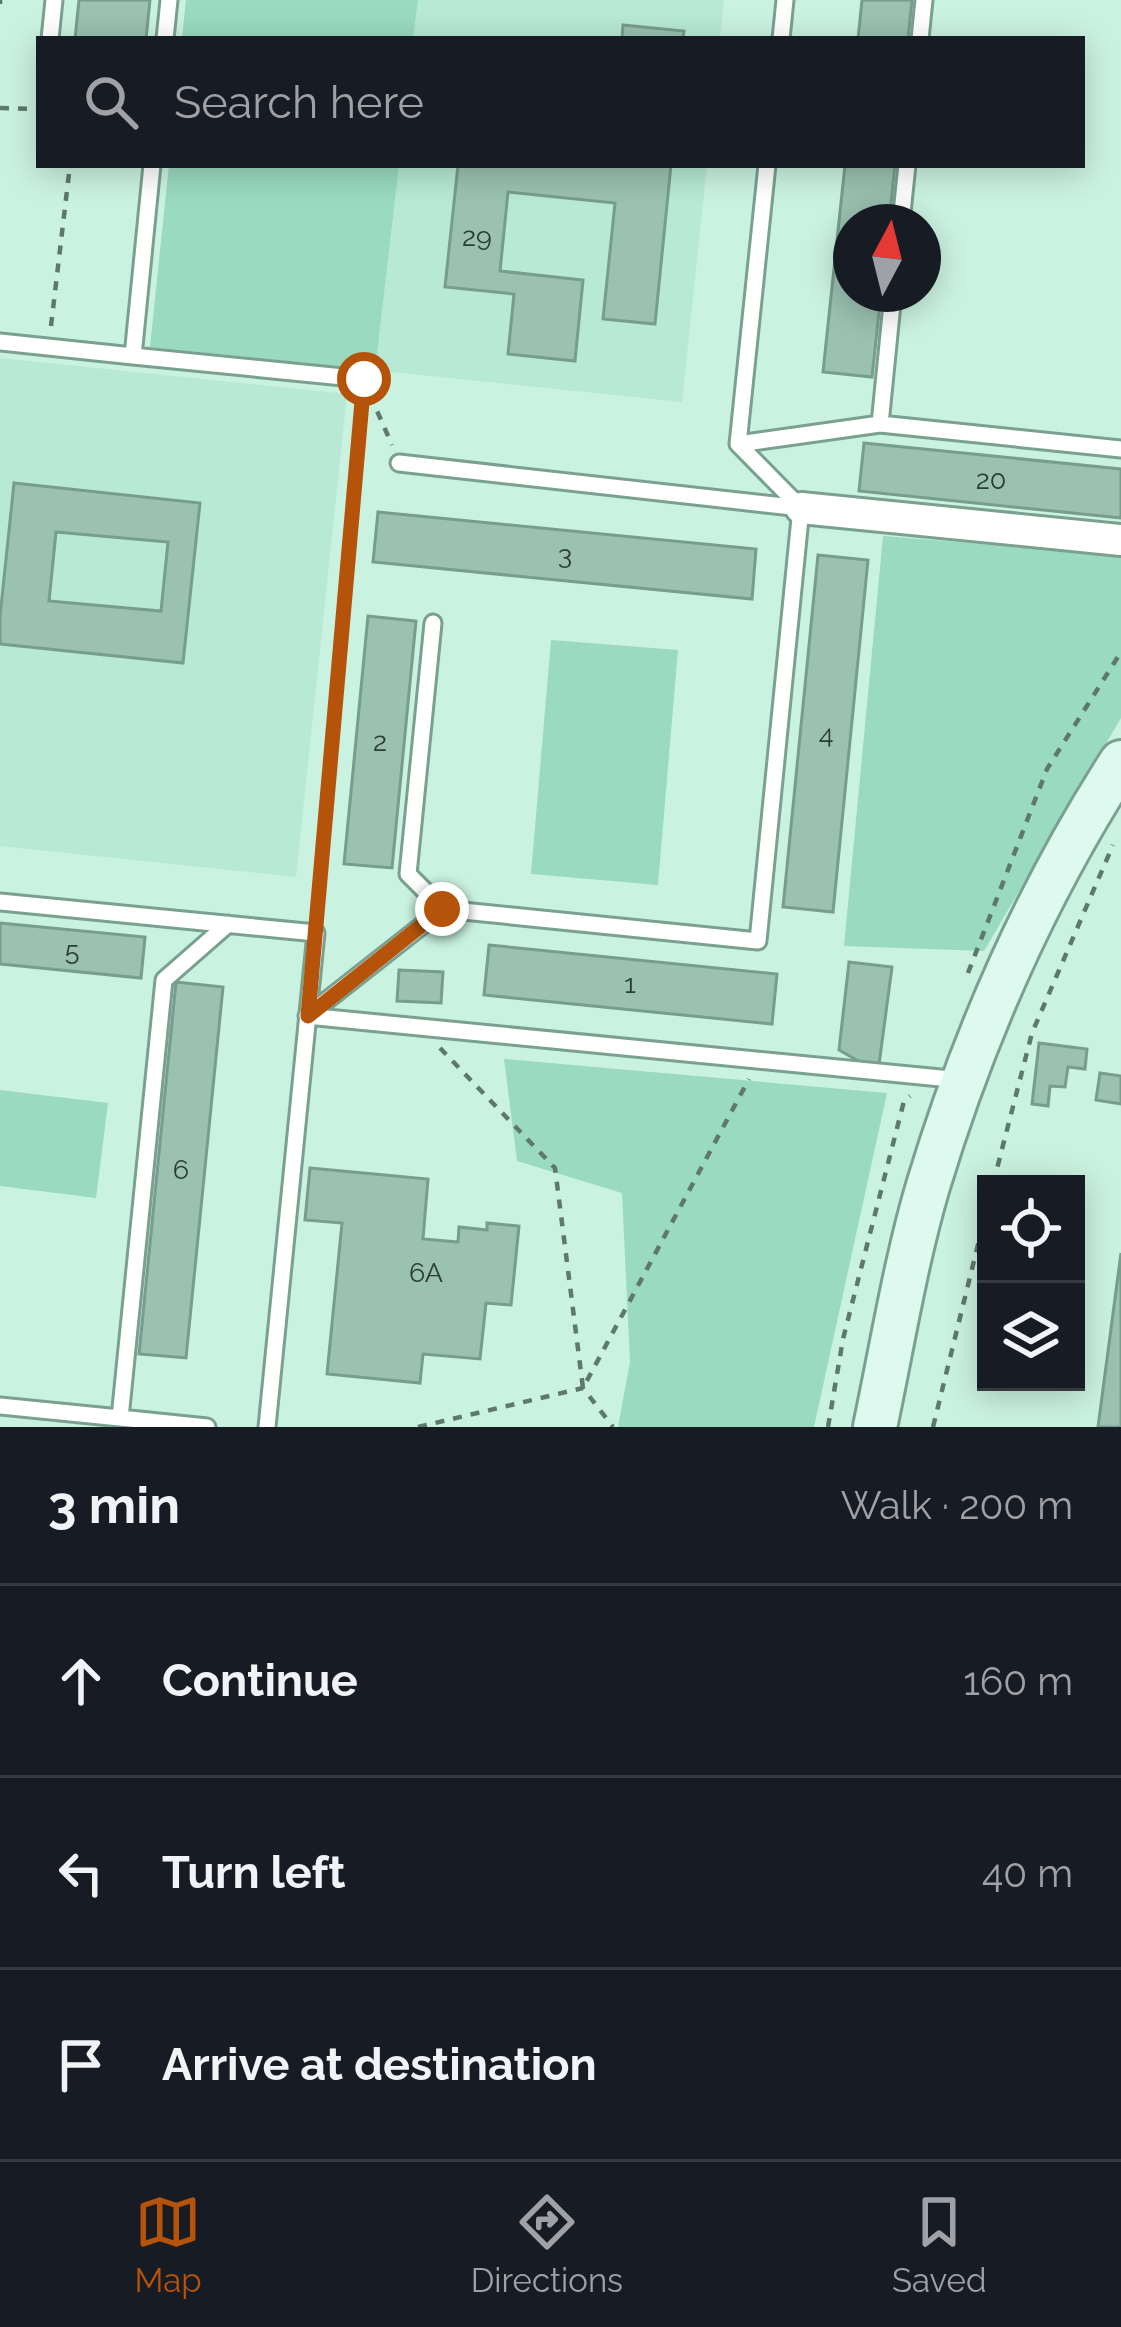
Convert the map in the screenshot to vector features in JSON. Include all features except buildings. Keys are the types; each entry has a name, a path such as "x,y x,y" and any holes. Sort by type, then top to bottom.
{"main road":[{"path":"875,1427 928,1189 963,1080 1012,958 1106,804 1121,762"}],"street":[{"path":"801,508 1121,540"}],"lane":[{"path":"50,36 54,0"},
{"path":"165,36 169,0"},
{"path":"781,36 785,0"},
{"path":"920,36 924,0"},
{"path":"133,356 152,168"},
{"path":"738,445 767,168"},
{"path":"903,204 907,168"},
{"path":"880,424 891,312"},
{"path":"0,342 364,379"},
{"path":"738,445 880,424 1121,449"},
{"path":"738,445 801,508"},
{"path":"399,463 801,508"},
{"path":"433,623 408,874 442,909 758,940 801,508"},
{"path":"0,902 316,933 267,1427"},
{"path":"308,1016 442,909"},
{"path":"120,1418 164,980 228,924"},
{"path":"308,1016 963,1080"},
{"path":"0,1406 196,1426"}],"path":[{"path":"0,108 36,110"},
{"path":"49,347 70,168"},
{"path":"364,379 399,463"},
{"path":"316,933 364,379"},
{"path":"995,1175 1032,1033 1112,847"},
{"path":"419,1027 555,1168 584,1388 613,1427"},
{"path":"418,1427 584,1388 759,1061"},
{"path":"933,1427 977,1247"}],"shaded area":[{"path":"186,0 724,0 720,36 182,36"},
{"path":"186,0 418,0 413,36 182,36"},
{"path":"169,168 707,168 682,402 150,347"},
{"path":"169,168 399,168 375,370 150,347"},
{"path":"0,358 347,394 296,877 0,846"},
{"path":"883,536 1121,555 1121,718 984,951 844,946"},
{"path":"551,640 678,650 658,885 531,874"},
{"path":"504,1059 887,1093 814,1427 618,1427 630,1362 622,1193 517,1161"},
{"path":"0,1090 108,1103 96,1198 0,1186"}],"route":[{"path":"364,379 308,1016 442,909"}]}
